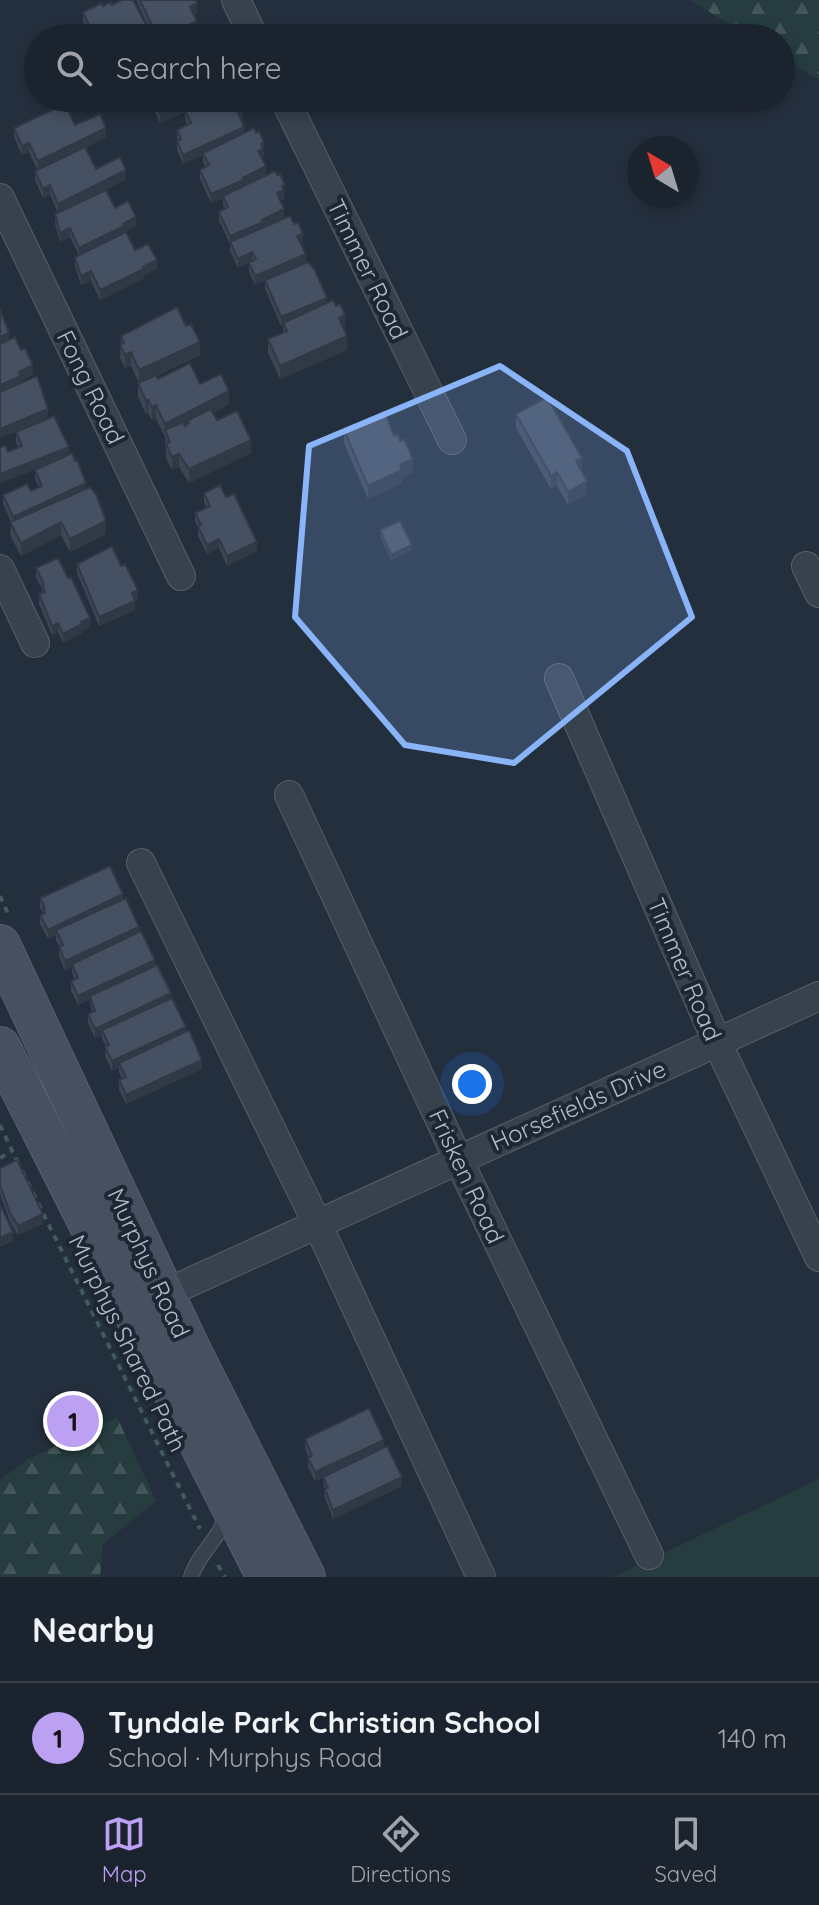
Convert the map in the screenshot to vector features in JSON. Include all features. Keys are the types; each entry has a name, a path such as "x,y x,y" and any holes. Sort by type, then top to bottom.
{"main road":[{"name":"Murphys Road","path":"0,945 164,1294 305,1577"},
{"name":"Murphys Road","path":"0,1047 267,1577"},
{"path":"278,1522 276,1539 288,1577"}],"street":[{"path":"236,0 247,24"},
{"name":"Timmer Road","path":"291,112 452,440"},
{"name":"Fong Road","path":"0,198 181,576"},
{"path":"806,566 819,593"},
{"path":"0,569 35,643"},
{"name":"Timmer Road","path":"559,678 717,1042 819,1257"},
{"name":"Frisken Road","path":"289,795 458,1159 649,1555"},
{"path":"141,863 317,1223 481,1577"},
{"name":"Horsefields Drive","path":"164,1294 819,996"}],"lane":[{"path":"191,1577 222,1530 231,1504"}],"path":[{"name":"Murphys Shared Path","path":"0,1125 225,1577"},
{"path":"0,1158 12,1151"}],"highlighted area":[{"path":"500,366 627,451 692,617 514,763 405,745 295,617 309,446"}],"green space":[{"path":"690,0 819,0 819,80 795,65 795,24 729,24"},
{"path":"117,1417 156,1501 103,1544 100,1577 0,1577 0,1480 27,1460"},
{"path":"819,1479 819,1577 613,1577"}],"building":[{"path":"122,0 133,0 146,24 89,24 83,12 102,3 103,6 111,2 112,5"},
{"path":"140,0 196,0 197,3 190,7 197,21 191,24 151,24"},
{"path":"48,112 69,112 75,125 100,114 106,128 38,161 29,143 22,146 14,128"},
{"path":"186,112 238,112 244,127 183,155 177,141 181,139 177,130 191,123"},
{"path":"254,128 264,142 261,144 263,148 258,151 266,166 244,180 211,194 200,170 209,165 203,153"},
{"path":"85,147 96,169 120,157 126,170 58,204 50,185 43,189 35,171"},
{"path":"275,171 285,185 282,186 284,190 277,193 284,209 230,236 219,212 228,207 223,196"},
{"path":"106,190 115,208 128,201 136,217 79,248 70,228 60,233 55,214"},
{"path":"290,216 294,224 298,222 303,234 297,236 306,254 255,276 249,263 256,259 252,252 238,259 230,242"},
{"path":"126,232 135,250 148,244 157,260 100,290 91,271 81,276 75,257"},
{"path":"308,262 315,270 327,298 281,317 265,280"},
{"path":"333,300 336,306 340,304 345,314 339,318 347,336 280,366 268,339 287,331 283,323"},
{"path":"177,307 186,326 191,324 200,342 139,370 131,352 125,355 120,345 124,343 121,336"},
{"path":"0,309 9,333 0,337"},
{"path":"15,337 21,350 25,348 33,365 19,372 21,376 0,385 0,344"},
{"path":"190,363 200,384 221,374 229,391 165,424 156,405 152,407 146,401 138,383 156,375 158,379"},
{"path":"37,376 48,409 0,429 0,392"},
{"path":"547,397 582,458 576,461 587,481 568,492 557,472 551,476 516,414"},
{"path":"211,409 217,420 237,411 251,440 189,469 179,454 172,457 166,444 170,442 165,430 183,422 185,426 188,420"},
{"path":"385,411 394,436 398,434 400,441 404,439 413,459 400,465 402,470 368,486 344,430"},
{"path":"54,416 69,447 0,474 0,448 5,445 8,452 22,446 16,432"},
{"path":"72,453 86,483 13,517 3,495 27,484 31,491 42,486 35,470"},
{"path":"220,485 226,497 234,494 257,542 227,556 219,539 207,545 195,513 210,506 204,493"},
{"path":"90,487 96,494 106,521 70,539 61,522 21,543 10,522"},
{"path":"400,521 412,545 391,555 380,530"},
{"path":"112,546 121,566 125,564 138,590 132,593 135,601 99,617 77,564"},
{"path":"58,558 68,578 71,577 90,618 63,634 58,623 52,626 39,594 45,592 36,568"},
{"path":"110,866 123,894 48,930 40,915 45,913 45,908 40,898"},
{"path":"126,898 139,927 65,961 59,947 63,945 56,930"},
{"path":"141,931 155,960 78,996 71,981 78,978 72,964"},
{"path":"157,965 171,993 95,1029 88,1014 95,1011 90,996"},
{"path":"172,998 186,1027 112,1061 102,1030"},
{"path":"189,1030 202,1060 126,1095 119,1080 126,1077 119,1063"},
{"path":"17,1160 43,1214 18,1226 0,1185 0,1168"},
{"path":"0,1204 13,1232 0,1238"},
{"path":"369,1408 384,1440 315,1472 308,1458 312,1456 305,1439"},
{"path":"387,1446 402,1477 333,1510 323,1477"}],"place":[{"name":"Tyndale Park Christian School","path":"73,1421"}]}
